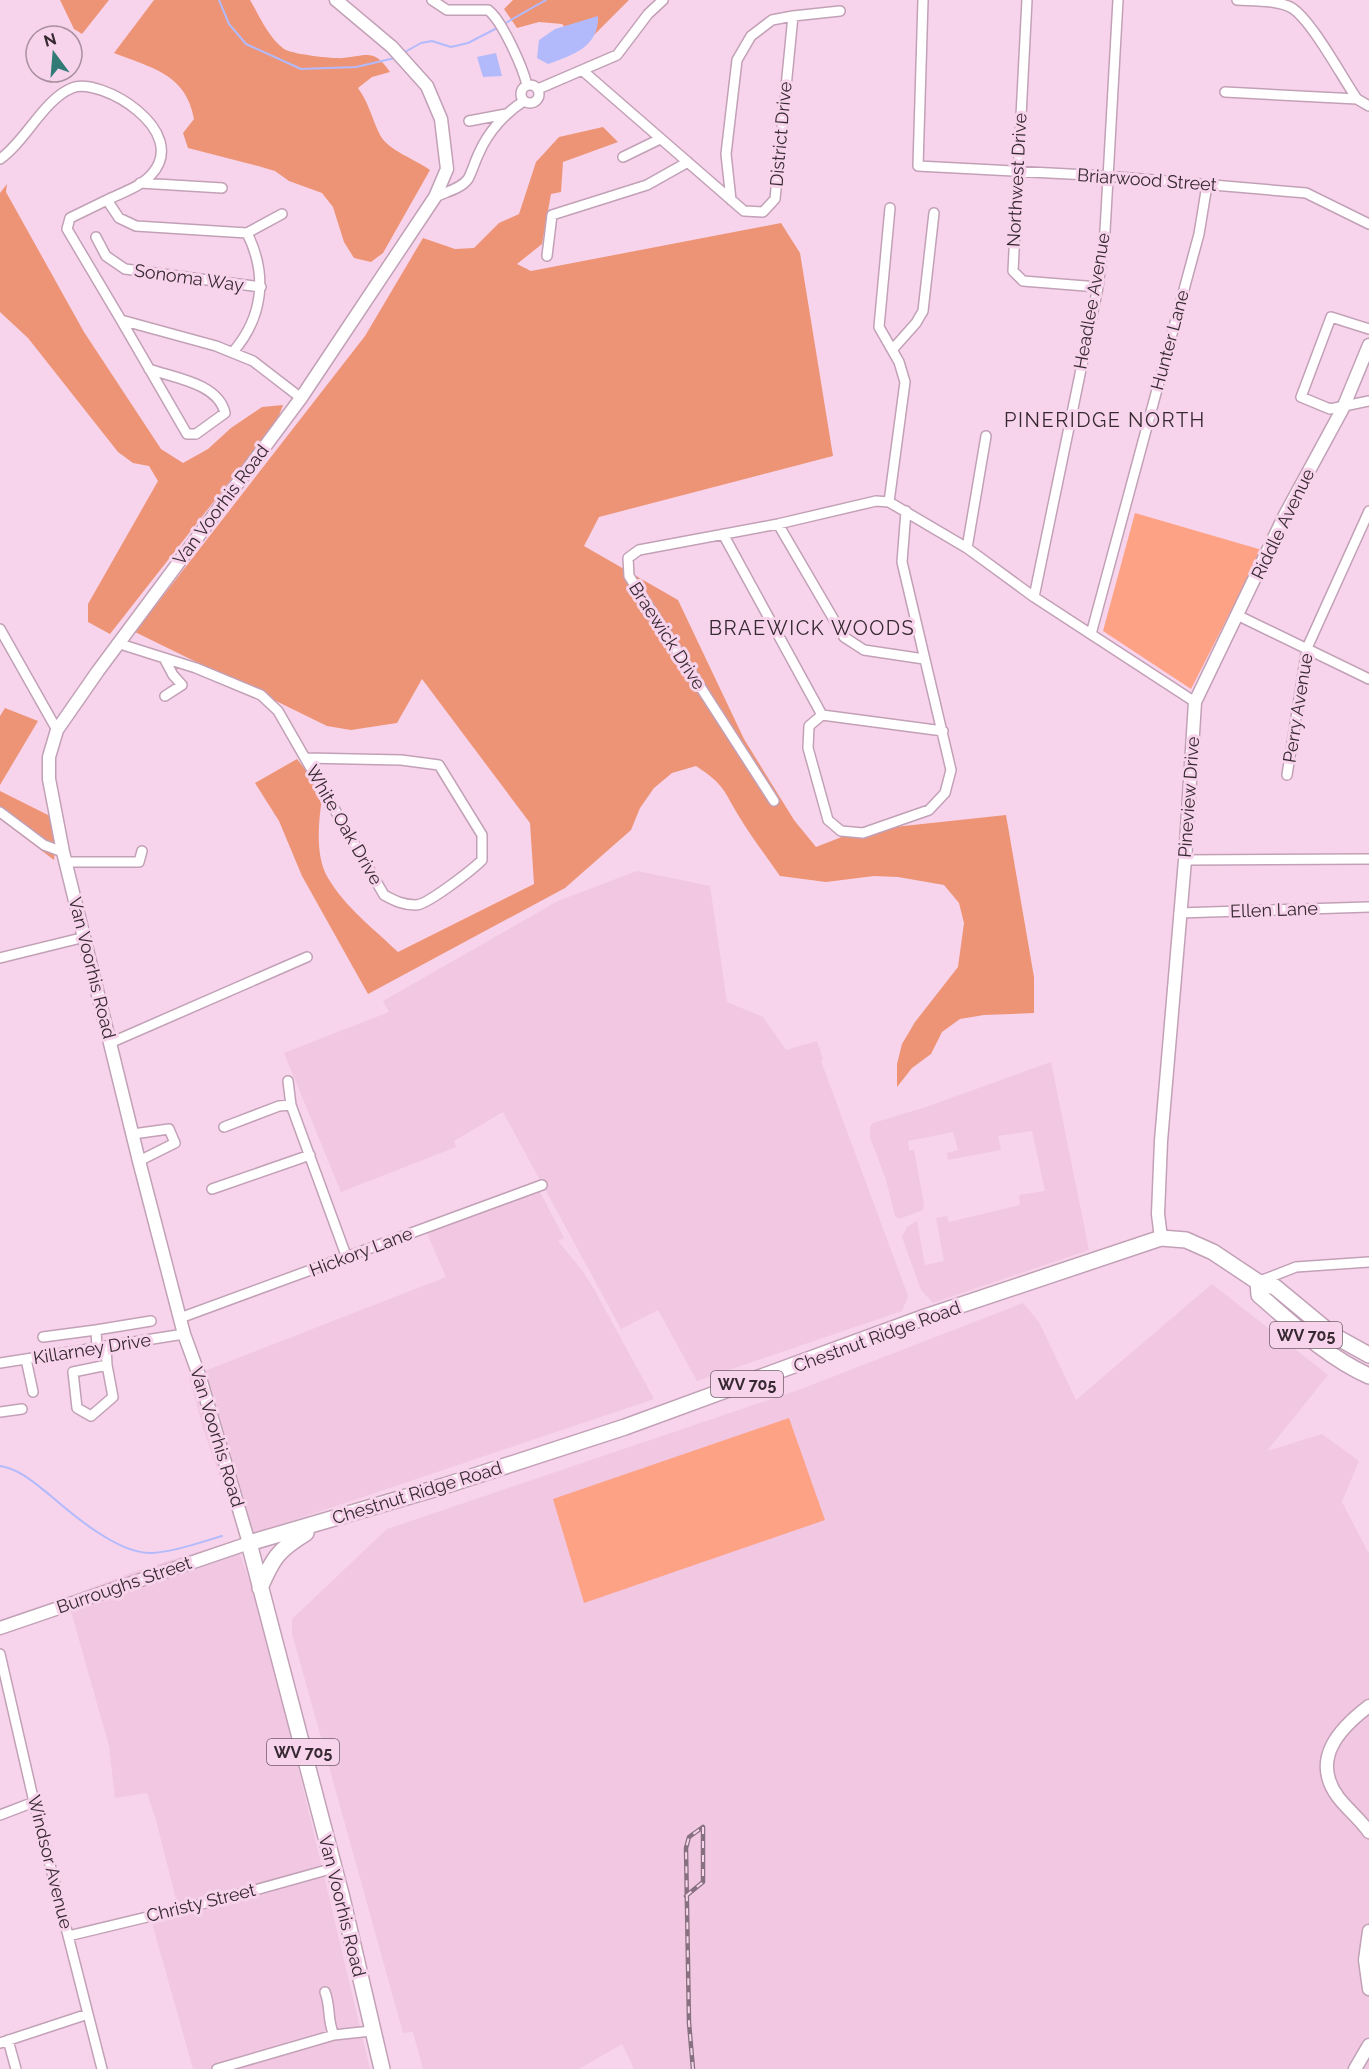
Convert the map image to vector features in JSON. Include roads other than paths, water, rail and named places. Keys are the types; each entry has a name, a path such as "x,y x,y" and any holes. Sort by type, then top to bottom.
{"main road":[{"name":"Chestnut Ridge Road","path":"249,1544 665,1414 925,1317 1161,1238 1200,1245 1258,1282 1275,1287 1333,1335 1369,1355"},
{"name":"Chestnut Ridge Road","path":"1258,1282 1259,1295 1326,1352 1369,1376"},
{"path":"260,1588 274,1556 282,1548 322,1523"},
{"name":"Van Voorhis Road","path":"249,1544 334,1868 381,2069"}],"street":[{"name":"Van Voorhis Road","path":"249,1544 200,1378 184,1334 139,1161 64,857 49,779 49,757 57,730 117,643 301,398 435,197 447,169 441,119 427,86 399,55 336,0"},
{"path":"432,0 447,10 488,10 492,13 527,85 538,89 617,55 648,14 663,0"},
{"name":"Briarwood Street","path":"923,0 918,166 1107,176 1305,193 1369,224"},
{"name":"Northwest Drive","path":"1027,0 1012,271 1023,281 1098,287"},
{"name":"Headlee Avenue","path":"1034,597 1098,287 1105,231 1118,0"},
{"path":"1238,0 1275,2 1292,7 1304,20 1357,99"},
{"path":"731,200 726,154 737,60 751,36 772,20 840,11"},
{"name":"District Drive","path":"583,71 744,211 763,212 775,199 793,16"},
{"path":"524,101 521,92 527,85"},
{"path":"0,159 64,92 80,86 93,87 137,110 157,131 162,145 159,163 152,175 70,218 68,229 120,320 187,434 196,434 225,413 223,403 210,390 149,369"},
{"path":"524,101 529,103 537,100 538,89"},
{"path":"1225,92 1357,99 1369,105"},
{"path":"435,197 457,188 467,179 480,150 506,114 524,101"},
{"path":"469,121 506,114"},
{"path":"623,157 660,139"},
{"path":"546,256 552,215 647,185 687,162"},
{"path":"140,183 222,188"},
{"name":"Hunter Lane","path":"1091,634 1199,234 1207,185"},
{"path":"107,200 119,218 136,226 247,233 282,214"},
{"path":"890,208 879,327 899,362 905,382 889,502 967,548 1034,597 1195,702"},
{"path":"892,350 916,323 923,311 934,213"},
{"path":"233,352 253,323 261,287 257,258 247,233"},
{"name":"Sonoma Way","path":"96,237 106,256 125,269 261,287"},
{"path":"1369,329 1331,317 1301,397 1330,409 1343,408 1369,400"},
{"path":"120,320 233,352 253,361 301,398"},
{"name":"Riddle Avenue","path":"1195,702 1239,616 1285,515 1343,408 1369,345"},
{"path":"967,548 986,436"},
{"name":"Braewick Drive","path":"774,801 629,576 628,558 639,550 778,524 876,501 889,502"},
{"name":"Perry Avenue","path":"1287,775 1307,648 1369,510"},
{"path":"906,511 902,562 924,659 944,731 951,770 945,793 929,810 863,832 841,831 828,820 808,748 809,726 822,715 944,731"},
{"path":"778,524 844,637 864,650 924,659"},
{"path":"723,534 822,715"},
{"path":"1239,616 1369,679"},
{"path":"0,629 57,730"},
{"name":"White Oak Drive","path":"117,643 196,668 261,695 278,711 384,896 399,904 418,905 471,872 482,860 482,835 439,765 401,760 305,758"},
{"path":"164,658 173,675 182,685 165,696"},
{"name":"Pineview Drive","path":"1161,1238 1158,1214 1161,1141 1185,860 1195,702"},
{"path":"2,816 64,857 139,862 142,851"},
{"path":"1185,860 1369,860"},
{"name":"Ellen Lane","path":"1179,913 1369,907"},
{"path":"0,958 85,937"},
{"path":"110,1043 307,957"},
{"path":"288,1081 291,1105 347,1258"},
{"path":"224,1127 279,1106 291,1105"},
{"path":"133,1134 169,1129 175,1143 139,1161"},
{"path":"212,1189 310,1155"},
{"name":"Hickory Lane","path":"180,1318 542,1185"},
{"path":"1258,1282 1296,1267 1369,1262"},
{"path":"43,1337 152,1321"},
{"path":"96,1330 107,1365 113,1397 91,1416 77,1408 73,1372 107,1365"},
{"name":"Killarney Drive","path":"0,1363 184,1334"},
{"path":"27,1359 33,1392"},
{"path":"0,1412 21,1408"},
{"name":"Burroughs Street","path":"0,1628 249,1544"},
{"name":"Windsor Avenue","path":"0,1654 34,1802 102,2069"},
{"path":"1369,1706 1337,1735 1330,1746 1327,1764 1337,1796 1369,1832"},
{"path":"0,1815 34,1802"},
{"name":"Christy Street","path":"68,1936 230,1897 334,1868"},
{"path":"1369,1932 1365,1960 1369,1989"},
{"path":"325,1992 330,2003 328,2023 334,2035"},
{"path":"16,2069 4,2042 88,2014"},
{"path":"217,2069 233,2059 334,2035 371,2031"},
{"path":"1355,2069 1369,2046"}],"water":[{"path":"598,16 594,35 583,48 548,64 537,58 539,40 555,29"},
{"path":"496,53 502,76 483,77 477,57"}],"waterway":[{"path":"219,0 229,24 246,44 301,69 356,67 395,58"},
{"path":"504,24 546,0"},
{"path":"403,53 421,43 432,41 451,47 468,43 499,27"},
{"path":"0,1466 14,1470 27,1478 97,1532 124,1547 150,1553 168,1551 222,1536"}],"railway":[{"path":"686,1896 703,1882 703,1827"},
{"path":"693,2069 689,2023 686,1848 689,1837 703,1827"}],"district":[{"name":"PINERIDGE NORTH","path":"1105,420"},
{"name":"BRAEWICK WOODS","path":"812,628"}]}
